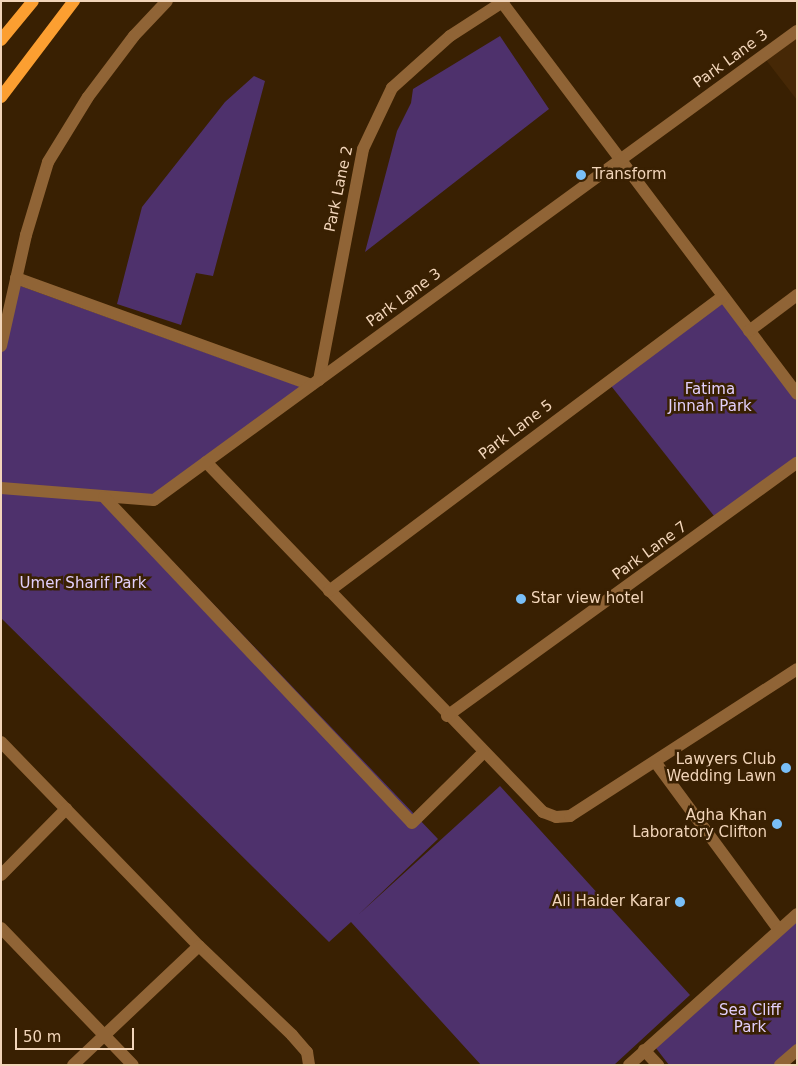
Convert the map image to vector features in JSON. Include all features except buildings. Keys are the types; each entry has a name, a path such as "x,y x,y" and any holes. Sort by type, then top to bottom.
{"main road":[{"path":"1,40 33,1"},
{"path":"1,97 74,1"}],"street":[{"path":"1,346 16,278 48,162 88,97 134,36 167,1"},
{"path":"502,2 797,394"},
{"name":"Park Lane 2","path":"315,383 367,140 392,88 450,36 502,2"},
{"name":"Park Lane 3","path":"1,488 154,500 797,31"},
{"path":"16,278 315,383"},
{"path":"750,331 797,295"},
{"name":"Park Lane 5","path":"329,591 723,296"},
{"path":"206,462 527,799 543,812 556,817 570,816 656,763 797,669"},
{"name":"Park Lane 7","path":"447,716 797,463"},
{"path":"104,497 412,823 483,753"},
{"path":"1,742 199,946 292,1035 307,1052 309,1065"},
{"path":"656,763 779,930"},
{"path":"1,875 66,809"},
{"path":"629,1065 797,914"},
{"path":"1,928 132,1065"},
{"path":"73,1065 199,946"},
{"path":"644,1050 658,1065"},
{"path":"780,1065 797,1050"}],"shaded area":[{"path":"797,31 797,100 763,56"}],"green space":[{"path":"500,36 549,109 365,252 397,131 411,103 413,89"},
{"path":"254,76 265,81 213,276 196,273 181,325 117,304 142,207 225,102"},
{"name":"Umer Sharif Park","path":"15,284 307,389 154,500 112,498 438,839 358,915 500,786 690,995 614,1065 481,1065 351,922 329,942 1,618 1,346"},
{"name":"Fatima Jinnah Park","path":"723,296 797,394 797,463 718,521 608,382"},
{"name":"Sea Cliff Park","path":"797,918 797,1050 780,1065 669,1065 652,1043"}],"place":[{"name":"Transform","path":"581,175"},
{"name":"Star view hotel","path":"521,599"},
{"name":"Lawyers Club Wedding Lawn","path":"786,768"},
{"name":"Agha Khan Laboratory Clifton","path":"777,824"},
{"name":"Ali Haider Karar","path":"680,902"}]}
